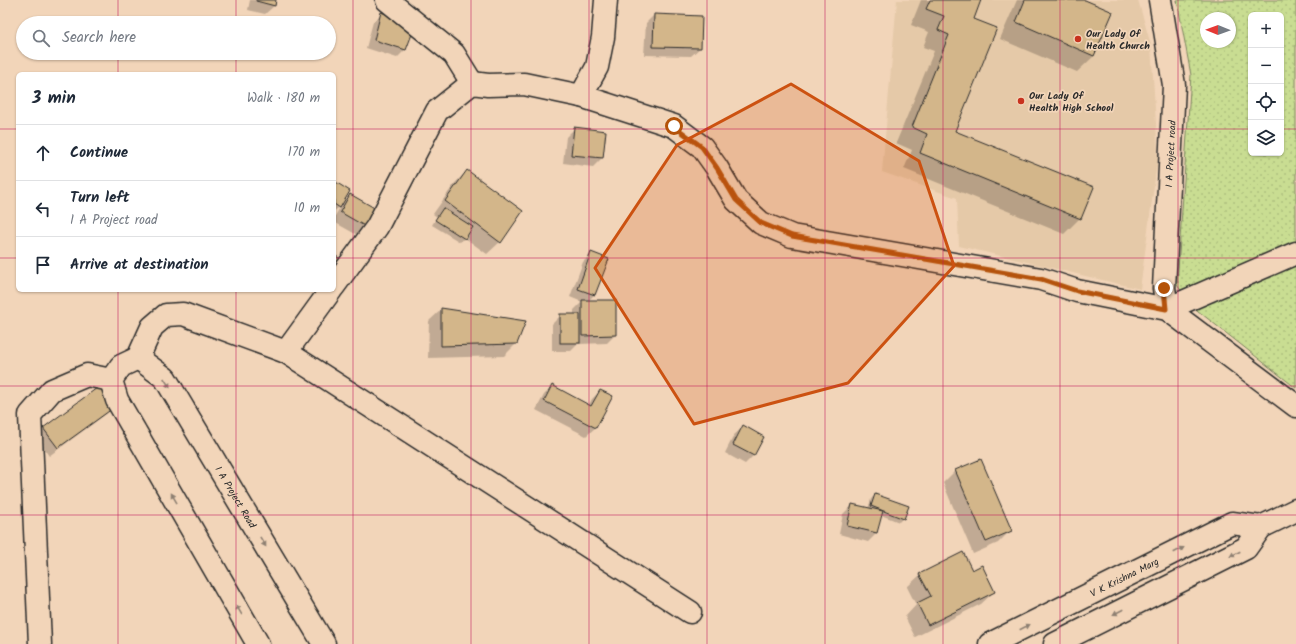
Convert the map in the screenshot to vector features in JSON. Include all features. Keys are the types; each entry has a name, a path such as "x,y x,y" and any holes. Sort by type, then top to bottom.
{"street":[{"path":"387,0 454,54 472,83"},
{"path":"581,96 597,68 604,37 606,0"},
{"name":"I A Project road","path":"1160,0 1174,85 1164,288 1166,309"},
{"path":"336,283 377,227 437,111 472,83 488,85 524,84 581,96 674,126 702,147 717,168 736,200 741,205 761,223 792,236 1041,279 1077,291 1166,309 1296,406"},
{"path":"1166,309 1296,253"},
{"path":"286,352 330,292"},
{"path":"111,380 122,366 138,358 152,327 166,315 182,314 286,352 690,612"},
{"name":"I A Project Road","path":"138,358 165,378 324,644"},
{"path":"40,644 30,415 52,390 87,375 111,380"},
{"path":"111,380 117,400 258,644"},
{"path":"1055,644 1246,548 1261,527 1296,510"},
{"name":"V K Krishna Marg","path":"990,644 1232,523 1261,527"}],"highlighted area":[{"path":"791,84 919,161 954,266 848,383 694,424 595,268 677,145"}],"shaded area":[{"name":"Our Lady Of Health High School","path":"897,0 1138,0 1151,45 1158,156 1140,289 959,246 957,198 882,172"}],"green space":[{"path":"1177,0 1296,0 1296,388 1193,307 1177,285 1191,75"}],"building":[{"path":"256,0 276,0 275,6"},
{"path":"930,0 981,0 974,19 997,28 955,131 1094,187 1081,219 920,153 927,134 912,127 949,35 938,30 944,16 926,9"},
{"name":"Our Lady Of Health Church","path":"1025,0 1085,0 1113,12 1094,56 1016,22"},
{"path":"381,12 415,26 406,50 374,40"},
{"path":"654,14 702,16 701,48 653,47"},
{"path":"574,127 606,131 603,158 571,155"},
{"path":"467,170 523,211 501,243 445,201"},
{"path":"336,182 350,191 340,208 336,205"},
{"path":"350,194 378,210 368,228 340,212"},
{"path":"443,208 473,227 465,239 435,220"},
{"path":"591,252 609,259 595,295 578,289"},
{"path":"336,256 344,261 336,272"},
{"path":"582,300 616,300 616,335 582,336"},
{"path":"441,308 526,321 517,344 441,346"},
{"path":"560,314 580,314 580,343 560,343"},
{"path":"101,385 116,406 58,448 43,428"},
{"path":"552,385 591,406 600,390 613,396 596,428 544,401"},
{"path":"743,425 764,437 754,456 733,445"},
{"path":"981,459 1012,531 986,542 955,470"},
{"path":"875,494 909,506 904,519 871,506"},
{"path":"852,504 883,511 877,533 847,526"},
{"path":"963,552 972,570 982,565 995,592 928,625 917,603 931,596 919,574"}],"place":[{"name":"Our Lady Of Health Church","path":"1078,39"},
{"name":"Our Lady Of Health High School","path":"1021,101"}],"route":[{"path":"674,126 702,147 717,168 736,200 761,223 792,236 1041,279 1077,291 1166,309 1164,288"}]}
